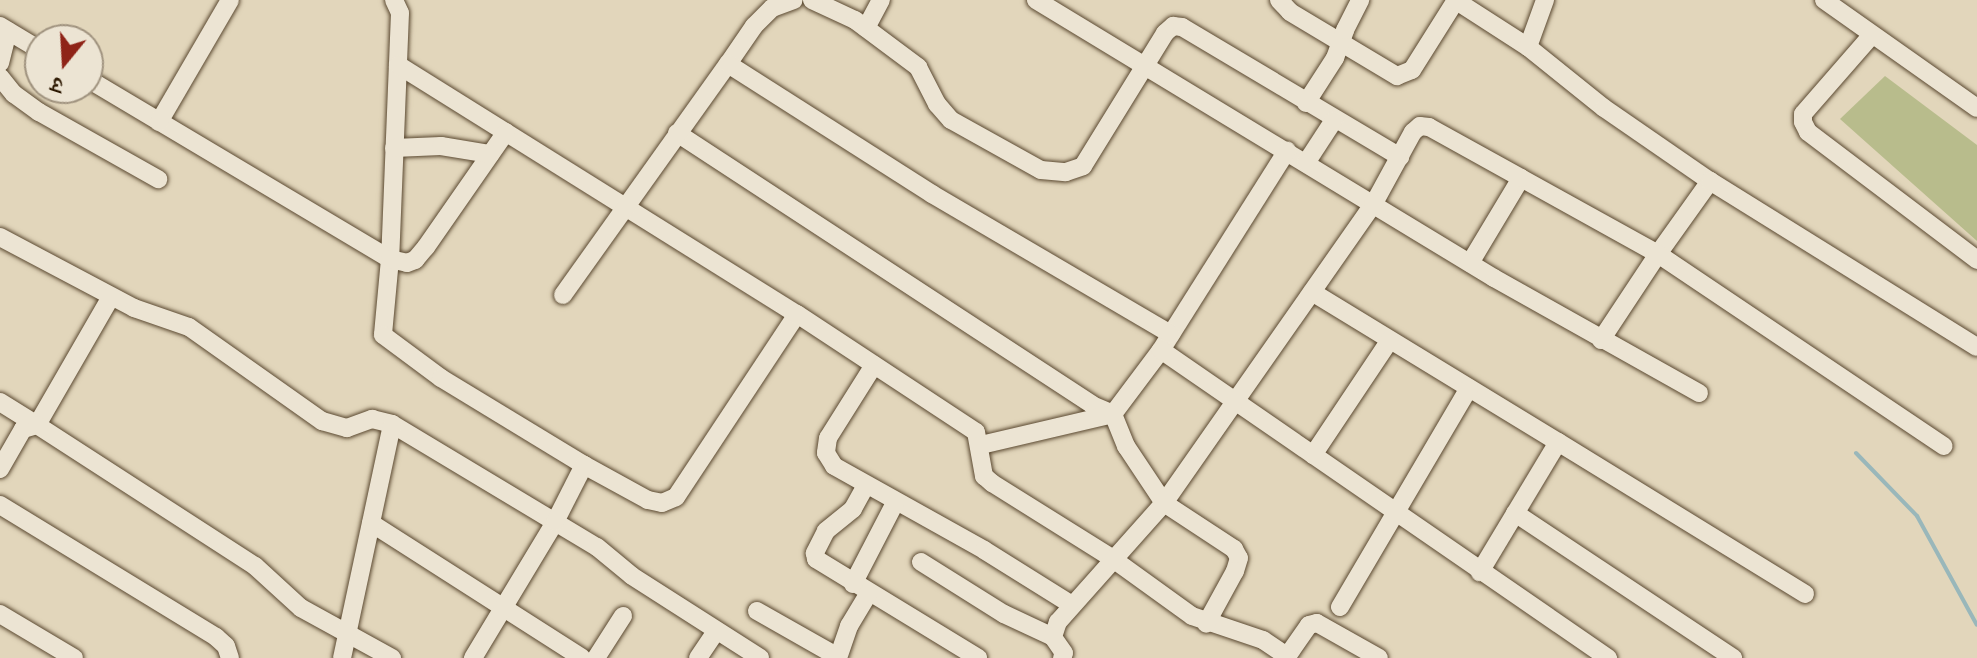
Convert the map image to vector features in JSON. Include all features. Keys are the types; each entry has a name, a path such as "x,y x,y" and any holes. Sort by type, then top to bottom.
{"street":[{"path":"159,122 230,0"},
{"path":"394,0 400,13 390,259 383,335 441,378 584,465 648,500 662,503 676,497 797,314"},
{"path":"563,295 754,26 772,8 794,0"},
{"path":"812,0 831,6 866,28 918,67 937,104 951,120 980,139 1041,170 1066,172 1083,166 1165,33 1173,26 1182,27 1400,157"},
{"path":"866,28 881,0"},
{"path":"1036,0 1470,263 1699,393"},
{"path":"1279,0 1290,12 1389,72 1405,75 1423,54 1456,0 1528,47 1604,108 1710,181 1977,347"},
{"path":"1306,103 1341,43 1360,0"},
{"path":"1528,47 1545,0"},
{"path":"1824,0 1977,108"},
{"path":"0,63 4,28 24,40"},
{"path":"1871,36 1803,114 1803,122 1808,132 1977,260"},
{"path":"728,64 1166,342 1235,402 1397,509 1480,572 1608,658"},
{"path":"398,65 797,314 976,432 981,445 984,476 992,483 1113,559 1206,624 1263,640 1286,657 1309,625 1317,623 1379,658"},
{"path":"0,77 14,94 39,112 158,179"},
{"path":"104,89 390,259 407,263 415,260 506,132"},
{"path":"1306,163 1334,120"},
{"path":"1064,652 1058,622 1164,503 1373,205 1413,132 1420,126 1429,127 1658,254 1944,446"},
{"path":"677,133 1092,405 1113,414 1126,446 1164,503 1234,549 1239,558 1206,624"},
{"path":"394,148 441,146 490,154"},
{"path":"981,445 1113,414 1166,342 1287,151"},
{"path":"1470,263 1521,178"},
{"path":"1601,340 1710,181"},
{"path":"0,237 111,297 189,327 322,421 347,428 372,419 392,424 597,547 632,576 760,658"},
{"path":"1312,292 1805,594"},
{"path":"0,469 23,429 37,425 111,297"},
{"path":"1313,455 1390,340"},
{"path":"874,365 828,438 826,453 834,466 865,487 984,550 1072,605"},
{"path":"1340,607 1469,388"},
{"path":"0,402 255,566 301,608 392,658"},
{"path":"342,658 392,424"},
{"path":"1480,572 1558,442"},
{"path":"473,658 555,522 584,465"},
{"path":"865,487 853,509 826,531 815,553 820,563 972,656"},
{"path":"757,611 838,658 861,588 895,503"},
{"path":"0,505 216,637 226,646 230,658"},
{"path":"1515,513 1733,658"},
{"path":"371,523 582,658"},
{"path":"921,562 1064,652"},
{"path":"0,614 74,658"},
{"path":"596,658 623,616"},
{"path":"698,658 716,631"}],"green space":[{"path":"1885,76 1977,145 1977,241 1840,119"}],"waterway":[{"path":"1856,453 1917,516 1977,625"}]}
